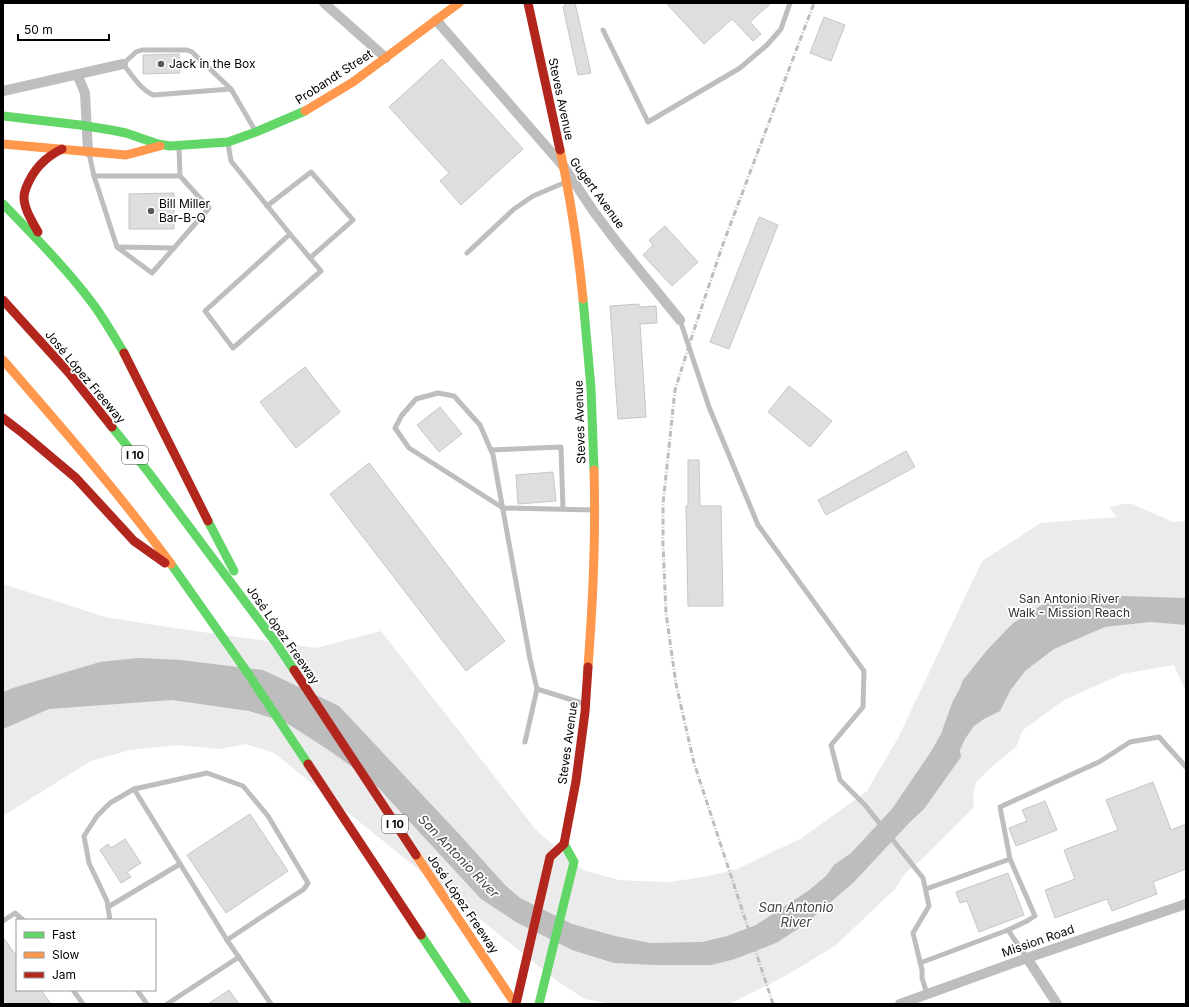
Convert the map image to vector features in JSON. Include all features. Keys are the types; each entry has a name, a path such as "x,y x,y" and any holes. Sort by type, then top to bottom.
{"main road":[{"name":"Probandt Street","path":"3,144 126,155 160,146 228,142 302,113 353,82 460,3"},
{"name":"Steves Avenue","path":"528,3 564,167 576,234 591,380 595,510 591,625 586,704 576,780 564,844"},
{"name":"Probandt Street","path":"3,116 87,127 126,134 160,146"},
{"path":"51,253 29,216 23,196 29,180 36,169 55,152 62,149"},
{"path":"3,204 51,253 92,304 124,354 258,618"},
{"name":"José López Freeway","path":"3,300 78,385 149,473 258,618 515,1004"},
{"path":"3,360 87,456 178,573 247,672 466,1004"},
{"path":"3,418 76,478 134,541 178,573"},
{"path":"515,1004 550,857 564,844 574,862 539,1004"}],"street":[{"path":"324,3 386,58"},
{"name":"Gugert Avenue","path":"436,20 564,167 594,212 680,320"},
{"path":"3,91 123,64"},
{"path":"77,74 85,93 88,152"},
{"name":"Mission Road","path":"900,1004 1027,958 1185,907"},
{"path":"1027,958 1057,1004"}],"lane":[{"path":"603,30 648,122 740,68 767,44 781,29 790,3"},
{"path":"230,89 153,95 142,88 123,64 136,52 142,50 187,50 192,52 230,89 256,132"},
{"path":"228,142 231,161 321,271 233,348 205,311 290,234"},
{"path":"88,152 94,176 117,247 152,273 208,208 180,176 179,146"},
{"path":"267,206 311,172 353,220 310,258"},
{"path":"94,176 180,176"},
{"path":"467,253 514,209 533,196 567,182"},
{"path":"117,247 174,248"},
{"path":"680,320 710,407 758,525 864,671 863,707 832,744 840,780 865,806 923,878 929,906 913,933 922,978 928,994"},
{"path":"525,742 537,688 530,659 503,508 491,450 480,425 454,396 438,393 416,399 402,415 395,428 409,448 503,508 595,510"},
{"path":"491,450 561,447 562,509"},
{"path":"537,688 586,704"},
{"path":"920,963 1008,930 1035,916 1010,859 1000,807 1099,762 1130,742 1159,737 1186,767"},
{"path":"110,919 107,901 89,863 84,836 97,816 110,803 134,789 207,773 243,786 268,816 308,883 304,889 227,940"},
{"path":"134,789 227,940 271,1004"},
{"path":"926,889 1010,859"},
{"path":"108,907 180,864"},
{"path":"3,921 15,913 22,919"},
{"path":"1008,930 1027,958"},
{"path":"167,1004 239,957"},
{"path":"74,991 83,1004"},
{"path":"138,991 147,1004"}],"green space":[{"name":"San Antonio River Walk - Mission Reach","path":"1132,504 1173,522 1186,521 1186,692 1174,665 1122,674 1064,700 1023,730 1016,747 976,782 973,797 974,807 921,860 906,872 895,889 835,946 785,976 729,1004 612,1004 585,999 557,981 274,753 246,744 219,749 178,745 130,750 91,761 3,816 3,584 105,617 316,648 381,631 536,830 583,870 619,880 668,882 713,875 737,869 802,838 867,791 898,738 982,561 1041,523 1117,517 1109,507"}],"water":[{"name":"San Antonio River","path":"1093,595 1186,598 1186,625 1150,622 1105,627 1054,649 1025,671 1010,691 1000,711 974,726 965,739 960,750 961,757 924,809 853,883 804,925 776,943 735,959 711,965 614,963 572,950 516,922 481,899 372,781 327,749 285,722 249,711 172,700 49,709 3,729 3,692 100,662 138,658 181,660 263,670 339,706 506,886 520,898 572,924 615,936 650,943 702,942 727,936 756,925 808,891 826,876 834,865 851,853 892,809 932,750 941,734 952,703 963,680 988,649 1013,623 1045,603"}],"building":[{"path":"567,3 575,3 591,73 578,75 563,7"},
{"path":"666,3 771,3 750,22 761,34 753,41 732,19 704,44"},
{"path":"824,17 845,25 831,61 810,53"},
{"name":"Jack in the Box","path":"179,54 180,73 143,74 143,55"},
{"path":"442,59 523,149 461,205 440,181 449,173 389,107"},
{"name":"Bill Miller Bar-B-Q","path":"174,193 174,229 129,229 129,194"},
{"path":"759,217 778,225 729,349 710,342"},
{"path":"665,226 698,262 672,286 643,255 653,245 649,240"},
{"path":"639,304 639,307 656,306 657,323 640,324 646,417 618,419 610,306"},
{"path":"305,367 340,412 296,448 260,402"},
{"path":"789,386 832,421 810,447 768,412"},
{"path":"440,407 462,434 439,452 417,425"},
{"path":"906,451 915,467 826,515 818,500"},
{"path":"688,460 699,460 700,506 721,506 723,606 688,606 686,506 688,506"},
{"path":"369,463 505,641 466,671 330,494"},
{"path":"553,472 556,501 518,504 516,475"},
{"path":"1153,782 1171,830 1186,824 1186,869 1153,882 1157,894 1112,911 1107,899 1055,918 1045,890 1075,879 1064,850 1118,830 1106,800"},
{"path":"1045,801 1057,830 1016,846 1009,828 1027,821 1022,810"},
{"path":"250,814 288,871 226,913 187,855"},
{"path":"125,839 141,863 127,872 131,877 121,883 100,850 108,844 111,848"},
{"path":"1008,873 1024,915 979,932 967,901 960,903 956,892"},
{"path":"3,937 16,956 16,991 42,991 51,1004 3,1004"},
{"path":"229,990 239,1004 208,1004"}],"railway":[{"path":"773,1004 694,763 676,684 666,613 663,504 675,390 723,244 814,3"}],"traffic: fast":[{"path":"3,116 111,130 126,133 158,144 170,146 228,142 305,111"},
{"path":"3,204 50,252 83,291 113,334 124,353"},
{"path":"583,299 591,388 594,470"},
{"path":"112,427 149,473 276,643 294,670"},
{"path":"208,521 234,571"},
{"path":"171,564 247,672 308,764"},
{"path":"539,1004 574,862 564,844"},
{"path":"421,935 467,1004"}],"traffic: slow":[{"path":"305,111 353,82 459,3"},
{"path":"3,144 126,155 160,146"},
{"path":"560,150 574,224 583,299"},
{"path":"3,360 68,435 171,564"},
{"path":"588,667 594,568 594,470"},
{"path":"416,855 515,1004"}],"traffic: jam":[{"path":"528,3 560,150"},
{"path":"38,232 25,206 25,191 32,175 40,165 50,156 62,149"},
{"path":"3,300 69,373 112,427"},
{"path":"124,353 208,521"},
{"path":"3,418 76,478 134,541 165,563"},
{"path":"516,1004 550,857 564,844 576,781 585,712 588,667"},
{"path":"294,670 416,855"},
{"path":"308,764 421,935"}],"place":[{"name":"Jack in the Box","path":"161,64"},
{"name":"Bill Miller Bar-B-Q","path":"151,211"}]}
